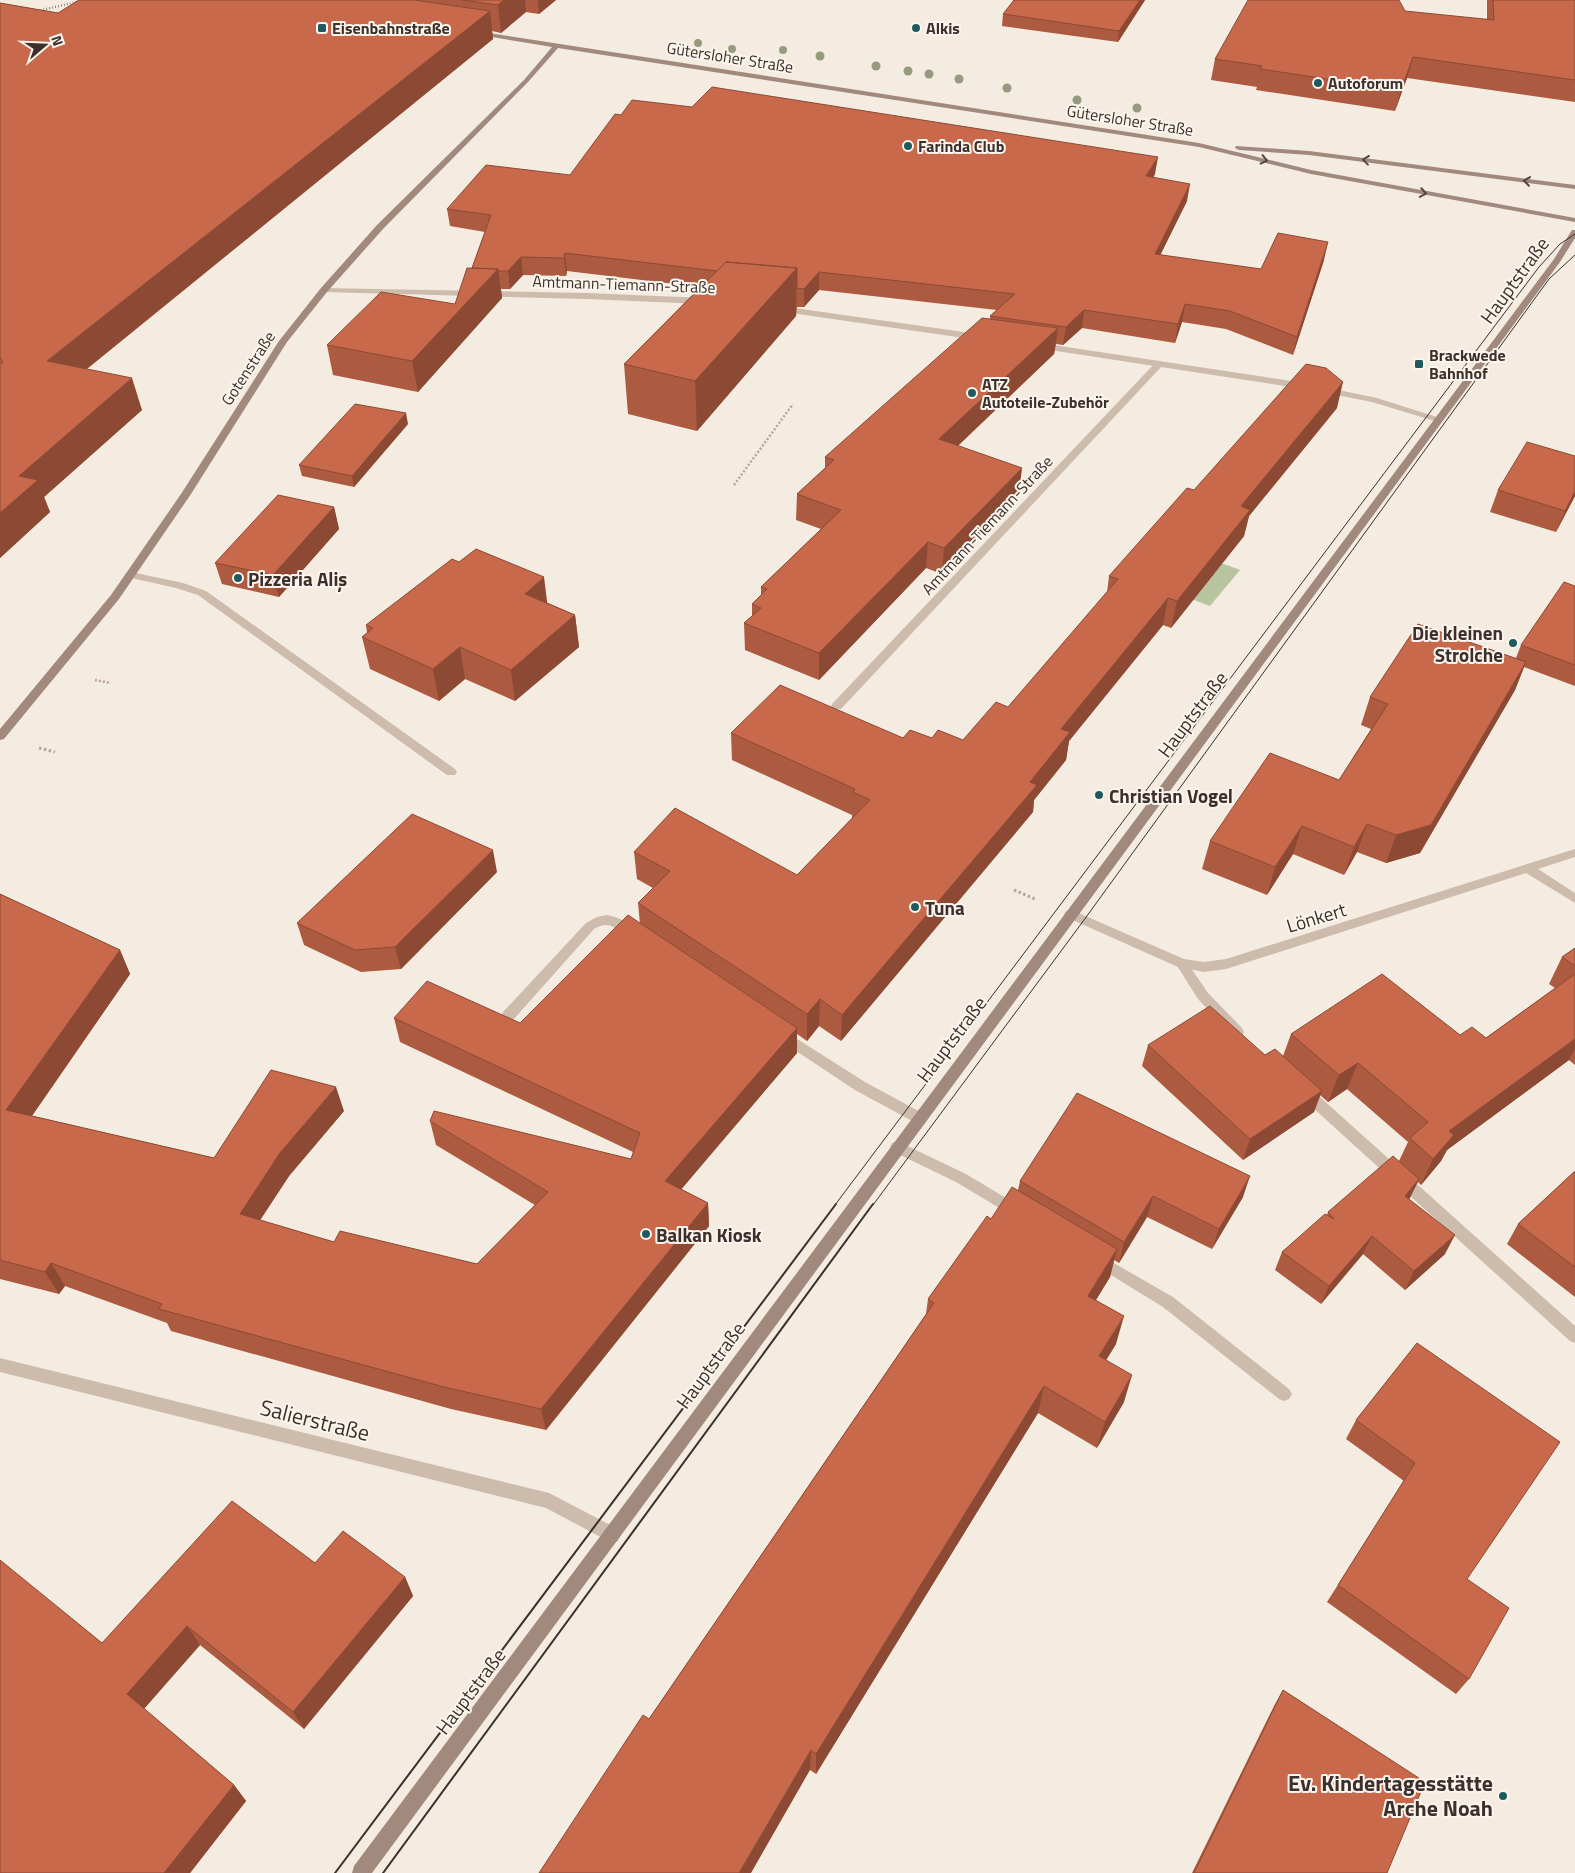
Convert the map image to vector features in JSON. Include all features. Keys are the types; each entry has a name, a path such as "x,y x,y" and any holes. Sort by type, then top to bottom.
{"street":[{"name":"Gütersloher Straße","path":"464,31 1199,145 1309,153 1575,187"},
{"name":"Gotenstraße","path":"0,736 131,575 186,494 283,341 324,290 380,227 526,81 557,45"},
{"name":"Gütersloher Straße","path":"1199,145 1311,172 1575,220"},
{"name":"Hauptstraße","path":"361,1873 1070,914 1557,260 1575,232"},
{"name":"Amtmann-Tiemann-Straße","path":"324,290 635,298 712,302"},
{"path":"771,308 983,338"},
{"path":"1032,345 1325,390 1374,400 1438,419"},
{"name":"Amtmann-Tiemann-Straße","path":"837,706 1159,364"},
{"path":"131,575 179,585 202,593 451,772"},
{"name":"Lönkert","path":"1070,914 1182,964 1204,967 1226,964 1575,853"},
{"path":"1529,869 1575,898"},
{"path":"508,1016 597,920 606,919 614,921 639,938"},
{"path":"1182,964 1203,996 1251,1044"},
{"path":"770,1026 860,1086 919,1118"},
{"path":"1295,1084 1575,1336"},
{"path":"898,1147 961,1178 1027,1218"},
{"path":"1085,1252 1168,1302 1284,1394"},
{"name":"Salierstraße","path":"0,1365 549,1501 612,1535"}],"path":[{"path":"734,486 794,404"}],"green space":[{"path":"1156,539 1240,570 1210,606 1125,574"}],"building":[{"path":"79,0 414,0 490,11 47,361 132,378 19,476 38,480 0,513 0,364 3,362 0,358 0,3 58,13"},
{"path":"462,0 504,0 498,5"},
{"path":"1014,0 1140,0 1119,31 1003,14"},
{"path":"1248,0 1399,0 1405,11 1494,20 1493,0 1575,0 1575,80 1413,57 1401,90 1260,69 1262,66 1215,59"},
{"path":"712,87 1158,157 1146,176 1190,184 1155,254 1261,269 1278,233 1328,242 1297,337 1230,311 1185,304 1178,324 1084,310 1066,327 990,316 1015,294 819,272 804,289 797,288 797,268 726,262 717,271 565,253 564,258 521,257 508,271 472,268 491,215 447,209 486,165 570,175 615,114 621,115 632,100 692,107"},
{"path":"726,262 797,268 695,381 624,364"},
{"path":"467,268 498,269 412,361 327,345 381,292 455,304"},
{"path":"982,318 1058,328 939,439 1022,468 944,548 928,542 819,653 744,623 761,608 752,604 767,589 761,587 841,510 797,494 834,460 825,457"},
{"path":"1306,364 1326,368 1343,382 1241,506 1250,510 1177,601 1168,598 1061,729 1070,732 1030,782 1037,785 842,1015 820,999 807,1014 638,903 670,871 634,852 675,808 797,875 870,800 853,792 855,789 731,733 780,685 903,738 910,730 932,738 938,730 963,740 996,702 1008,707 1118,579 1109,576 1187,488 1194,490"},
{"path":"355,404 406,413 352,476 299,465"},
{"path":"1527,442 1575,456 1575,491 1565,511 1498,490"},
{"path":"278,495 334,507 273,575 215,563"},
{"path":"476,549 544,577 525,594 575,615 511,670 460,647 433,669 362,637 373,628 366,625 452,559 459,562"},
{"path":"1564,582 1575,586 1575,665 1521,645"},
{"path":"1418,624 1526,662 1431,825 1396,835 1367,824 1354,847 1302,826 1275,867 1210,841 1270,753 1339,780 1388,704 1370,697"},
{"path":"412,814 493,850 395,947 355,950 297,923"},
{"path":"0,894 120,950 6,1110 214,1158 271,1070 336,1087 280,1153 240,1214 334,1242 340,1231 477,1264 548,1192 430,1121 434,1111 631,1159 640,1133 394,1018 427,981 520,1023 628,915 797,1028 665,1181 708,1203 541,1409 444,1387 159,1309 162,1304 51,1263 45,1272 0,1260"},
{"path":"1575,948 1575,966 1562,957"},
{"path":"1382,974 1460,1035 1472,1027 1486,1038 1575,974 1575,1039 1449,1131 1454,1135 1433,1159 1410,1138 1428,1122 1358,1063 1339,1075 1291,1034"},
{"path":"1210,1006 1265,1055 1275,1049 1322,1091 1250,1139 1148,1045"},
{"path":"1077,1093 1250,1176 1219,1229 1153,1196 1124,1242 1020,1181"},
{"path":"1393,1156 1419,1179 1405,1196 1455,1235 1414,1271 1372,1236 1329,1286 1282,1252 1325,1214 1334,1219 1328,1212"},
{"path":"1575,1171 1575,1267 1518,1224"},
{"path":"1012,1187 1117,1249 1088,1296 1124,1316 1099,1356 1132,1375 1105,1422 1044,1386 816,1754 811,1750 739,1873 539,1873 643,1715 649,1719 934,1303 928,1299 987,1216 991,1219"},
{"path":"1417,1343 1560,1442 1467,1579 1509,1608 1469,1679 1338,1585 1415,1463 1356,1420"},
{"path":"232,1501 315,1563 343,1531 405,1577 293,1712 187,1626 127,1694 234,1785 164,1873 0,1873 0,1560 102,1643"},
{"path":"1283,1690 1425,1782 1387,1873 1194,1873"}],"tram line":[{"path":"835,1205 1539,267 1560,244 1575,234"},
{"path":"873,1205 1084,920 1549,279 1575,255"},
{"path":"335,1873 836,1204"},
{"path":"383,1873 873,1204"}],"railway":[{"path":"29,13 85,0"}],"place":[{"name":"Eisenbahnstraße","path":"322,28"},
{"name":"Alkis","path":"916,28"},
{"name":"Autoforum","path":"1318,83"},
{"name":"Farinda Club","path":"908,146"},
{"name":"Brackwede Bahnhof","path":"1419,364"},
{"name":"ATZ Autoteile-Zubehör","path":"972,393"},
{"name":"Pizzeria Aliş","path":"238,578"},
{"name":"Die kleinen Strolche","path":"1513,643"},
{"name":"Christian Vogel","path":"1099,795"},
{"name":"Tuna","path":"915,907"},
{"name":"Balkan Kiosk","path":"646,1234"},
{"name":"Ev. Kindertagesstätte Arche Noah","path":"1503,1796"}]}
